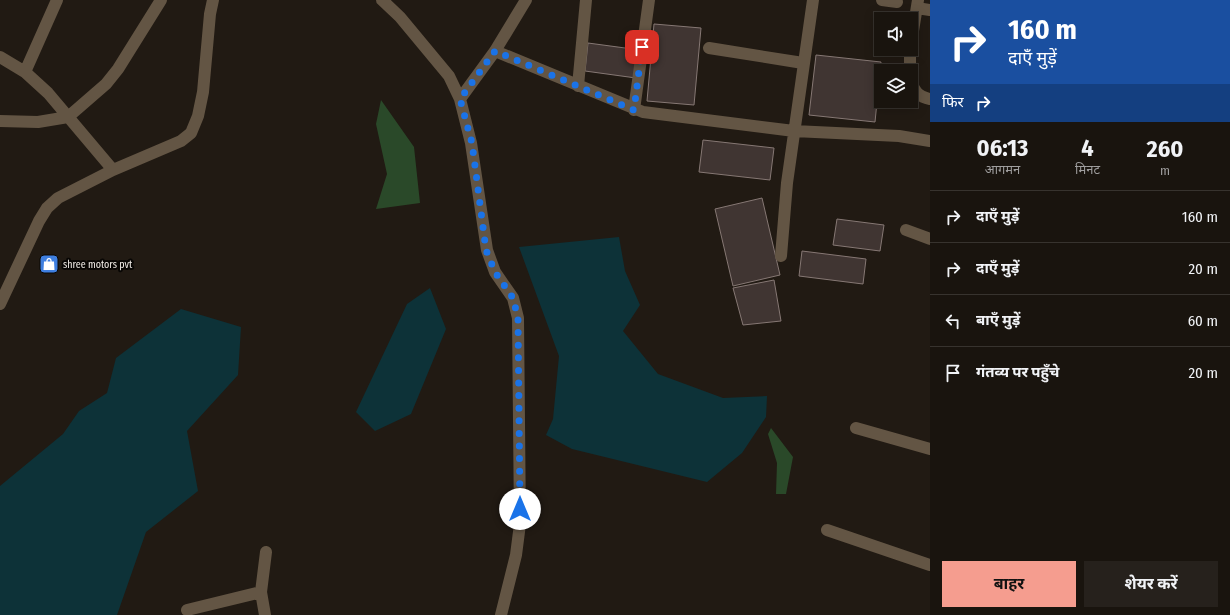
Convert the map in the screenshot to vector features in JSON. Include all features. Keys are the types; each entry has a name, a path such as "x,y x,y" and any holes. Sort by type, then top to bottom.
{"street":[{"path":"25,72 57,0"},
{"path":"0,121 38,122 68,117 106,84 118,69 161,0"},
{"path":"382,0 400,16 449,76 460,99 472,143 486,250 495,272 513,298 518,318 520,524 516,555 502,615"},
{"path":"460,99 495,51 526,0"},
{"path":"578,86 586,0"},
{"path":"634,110 649,0"},
{"path":"781,256 787,183 813,0"},
{"path":"882,0 897,2"},
{"path":"0,304 39,221 47,208 58,198 113,170 181,142 191,133 198,116 203,92 210,1"},
{"path":"917,4 930,10"},
{"path":"709,48 803,63"},
{"path":"495,51 634,110 794,131 899,136 930,141"},
{"path":"0,58 25,72 48,93 113,170"},
{"path":"918,94 930,99"},
{"path":"906,230 930,239"},
{"path":"856,428 930,449"},
{"path":"827,530 930,565"},
{"path":"265,615 261,592 266,552"},
{"path":"187,610 261,592"}],"green space":[{"path":"381,100 414,147 420,203 376,209 387,174 376,124"},
{"path":"771,428 793,457 786,494 776,494 777,463 768,434"}],"water":[{"path":"619,237 625,271 640,305 623,331 658,374 723,398 767,396 766,417 742,453 707,482 572,449 546,435 553,419 559,356 519,247"},
{"path":"430,288 446,329 411,414 375,431 356,412 407,304"},
{"path":"181,309 241,327 238,375 187,431 198,491 146,532 117,615 0,615 0,486 63,434 79,411 107,393 116,358"}],"building":[{"path":"654,24 701,28 694,105 647,101"},
{"path":"588,43 640,50 636,78 585,71"},
{"path":"816,55 881,62 881,64 874,64 874,108 876,108 875,122 809,115"},
{"path":"703,140 774,148 770,180 699,172"},
{"path":"762,198 780,275 733,286 715,209"},
{"path":"837,219 884,225 880,251 833,245"},
{"path":"802,251 866,259 863,284 799,276"},
{"path":"774,280 781,321 743,325 733,288"}],"place":[{"name":"shree motors pvt","path":"49,264"}],"route":[{"path":"520,509 518,318 513,298 495,272 486,250 482,205 472,143 460,99 495,51 634,110 642,47"}]}
